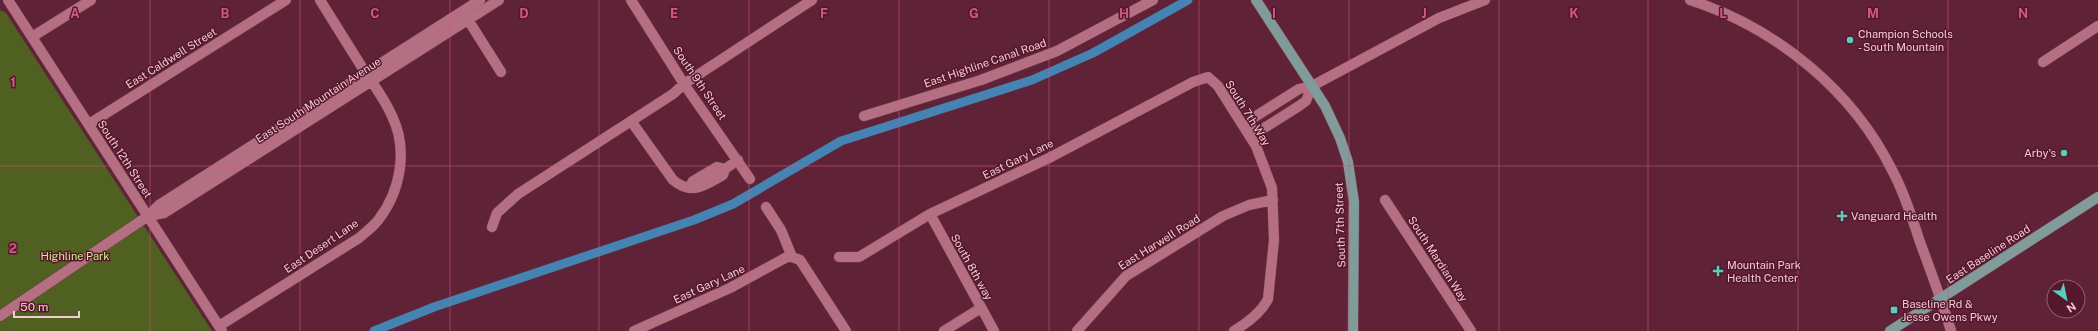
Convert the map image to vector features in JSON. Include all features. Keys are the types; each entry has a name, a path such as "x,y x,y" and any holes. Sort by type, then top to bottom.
{"main road":[{"name":"South 7th Street","path":"1256,0 1326,106 1340,138 1352,181 1354,239 1353,331"},
{"name":"East Baseline Road","path":"1890,331 2098,197"}],"street":[{"name":"South 12th Street","path":"8,0 221,328"},
{"path":"32,37 91,0"},
{"name":"East Caldwell Street","path":"89,124 286,0"},
{"name":"East Desert Lane","path":"221,328 359,238 378,220 392,197 399,178 401,158 399,138 393,117 320,0"},
{"name":"East South Mountain Avenue","path":"465,16 480,0"},
{"name":"East South Mountain Avenue","path":"0,316 148,216 164,213 369,77 465,16 499,0"},
{"name":"South 9th Street","path":"631,0 684,84 750,179"},
{"path":"492,227 497,213 518,194 673,94 684,84 812,0"},
{"name":"East Highline Canal Road","path":"864,116 981,80 1057,51 1153,0"},
{"path":"1312,86 1306,101 1261,130 1247,131 1253,118 1299,89 1312,86 1439,18 1485,0"},
{"path":"1690,0 1736,19 1784,46 1822,78 1854,112 1882,151 1900,187 1952,331"},
{"path":"465,16 501,72"},
{"path":"2043,62 2098,26"},
{"name":"South 7th Way","path":"1208,77 1218,86 1247,131 1263,161 1272,188 1274,218 1273,260 1268,299 1264,306 1234,331"},
{"name":"East Gary Lane","path":"839,257 859,257 930,214 1048,158 1193,82 1208,77"},
{"path":"1268,108 1276,120"},
{"path":"632,120 673,180 680,186 699,189 708,178 723,175 725,168 738,160"},
{"name":"East Harwell Road","path":"1077,331 1126,276 1223,216 1249,205 1273,200"},
{"name":"South Mardian Way","path":"1385,200 1471,331"},
{"path":"766,207 781,230 792,256 800,260 846,331"},
{"name":"South 8th way","path":"930,214 994,331"},
{"name":"East Gary Lane","path":"634,331 730,288 782,259 792,256"},
{"path":"944,331 981,308"}],"green space":[{"name":"Highline Park","path":"0,10 6,13 212,331 0,331"}],"waterway":[{"path":"374,331 434,307 694,220 733,204 841,141 1032,80 1093,53 1188,0"}],"place":[{"name":"Champion Schools - South Mountain","path":"1850,40"},
{"name":"Arby's","path":"2064,153"},
{"name":"Vanguard Health","path":"1842,216"},
{"name":"Mountain Park Health Center","path":"1718,271"},
{"name":"Baseline Rd & Jesse Owens Pkwy","path":"1894,310"}]}
